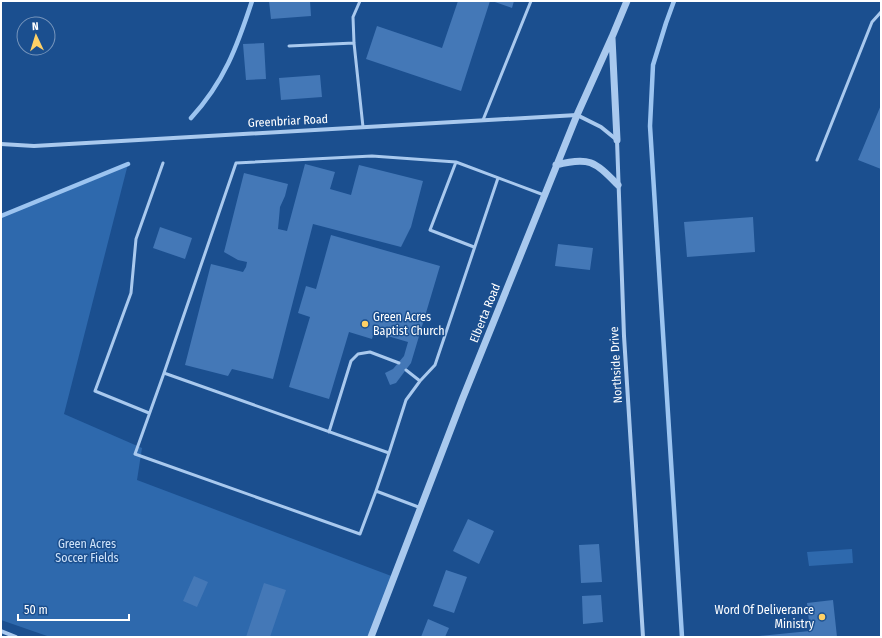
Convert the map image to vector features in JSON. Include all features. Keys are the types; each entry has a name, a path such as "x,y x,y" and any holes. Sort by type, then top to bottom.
{"street":[{"name":"Elberta Road","path":"371,637 462,400 576,115 627,1"},
{"path":"612,37 617,140"},
{"name":"Greenbriar Road","path":"1,144 34,146 576,115"},
{"path":"576,115 601,127 617,140"},
{"name":"Northside Drive","path":"617,140 624,336 643,637"},
{"path":"556,165 573,160 588,162 600,167 618,185"},
{"path":"1,631 16,637"}],"lane":[{"path":"360,1 353,17 354,43 363,127"},
{"path":"483,120 531,1"},
{"path":"817,160 872,22 881,12"},
{"path":"289,46 354,43"},
{"path":"498,178 435,365 420,381 406,400 389,454 360,534 135,454 236,163 372,156 456,162 544,195"},
{"path":"456,162 430,230 474,247"},
{"path":"149,413 95,391 131,293 136,238 163,163"},
{"path":"329,432 351,361 358,354 370,352 398,363"},
{"path":"406,370 420,381"},
{"path":"164,373 389,454"},
{"path":"376,491 421,508"}],"green space":[{"name":"Green Acres Soccer Fields","path":"128,164 64,414 142,448 137,480 394,577 371,637 50,637 1,620 1,216"},
{"path":"852,549 853,563 809,566 807,552"}],"building":[{"path":"269,1 310,1 311,16 271,19"},
{"path":"458,1 490,1 461,91 366,59 377,26 442,48"},
{"path":"492,1 514,1 512,8"},
{"path":"264,43 266,79 246,80 243,44"},
{"path":"320,75 322,97 281,100 279,78"},
{"path":"881,105 881,169 858,160"},
{"path":"305,164 335,172 330,189 351,195 359,165 423,181 411,227 401,247 313,224 273,379 232,369 228,376 185,365 211,264 243,272 246,267 247,262 238,260 224,252 244,173 288,184 280,207 278,229 287,231"},
{"path":"753,217 755,252 687,257 684,222"},
{"path":"160,227 192,238 185,259 153,248"},
{"name":"Green Acres Baptist Church","path":"331,235 440,266 411,363 396,383 390,385 385,373 393,369 404,356 408,342 374,332 372,339 349,332 329,399 289,387 310,317 298,313 306,286 316,289"},
{"path":"558,244 593,248 590,270 555,266"},
{"path":"468,519 494,531 479,564 453,551"},
{"path":"599,544 602,582 581,583 579,545"},
{"path":"446,570 467,577 454,613 433,606"},
{"path":"194,576 208,582 197,607 183,601"},
{"path":"264,583 286,590 270,637 246,637"},
{"path":"601,595 603,622 583,624 582,596"},
{"name":"Word Of Deliverance Ministry","path":"833,600 837,637 759,637 810,631 807,603"},
{"path":"428,619 449,628 445,637 421,637"}],"waterway":[{"path":"191,118 202,105 221,77 235,49 252,1"},
{"path":"674,1 653,65 650,126 682,637"},
{"path":"1,216 128,164"}],"place":[{"name":"Green Acres Baptist Church","path":"365,324"},
{"name":"Word Of Deliverance Ministry","path":"822,617"}]}
